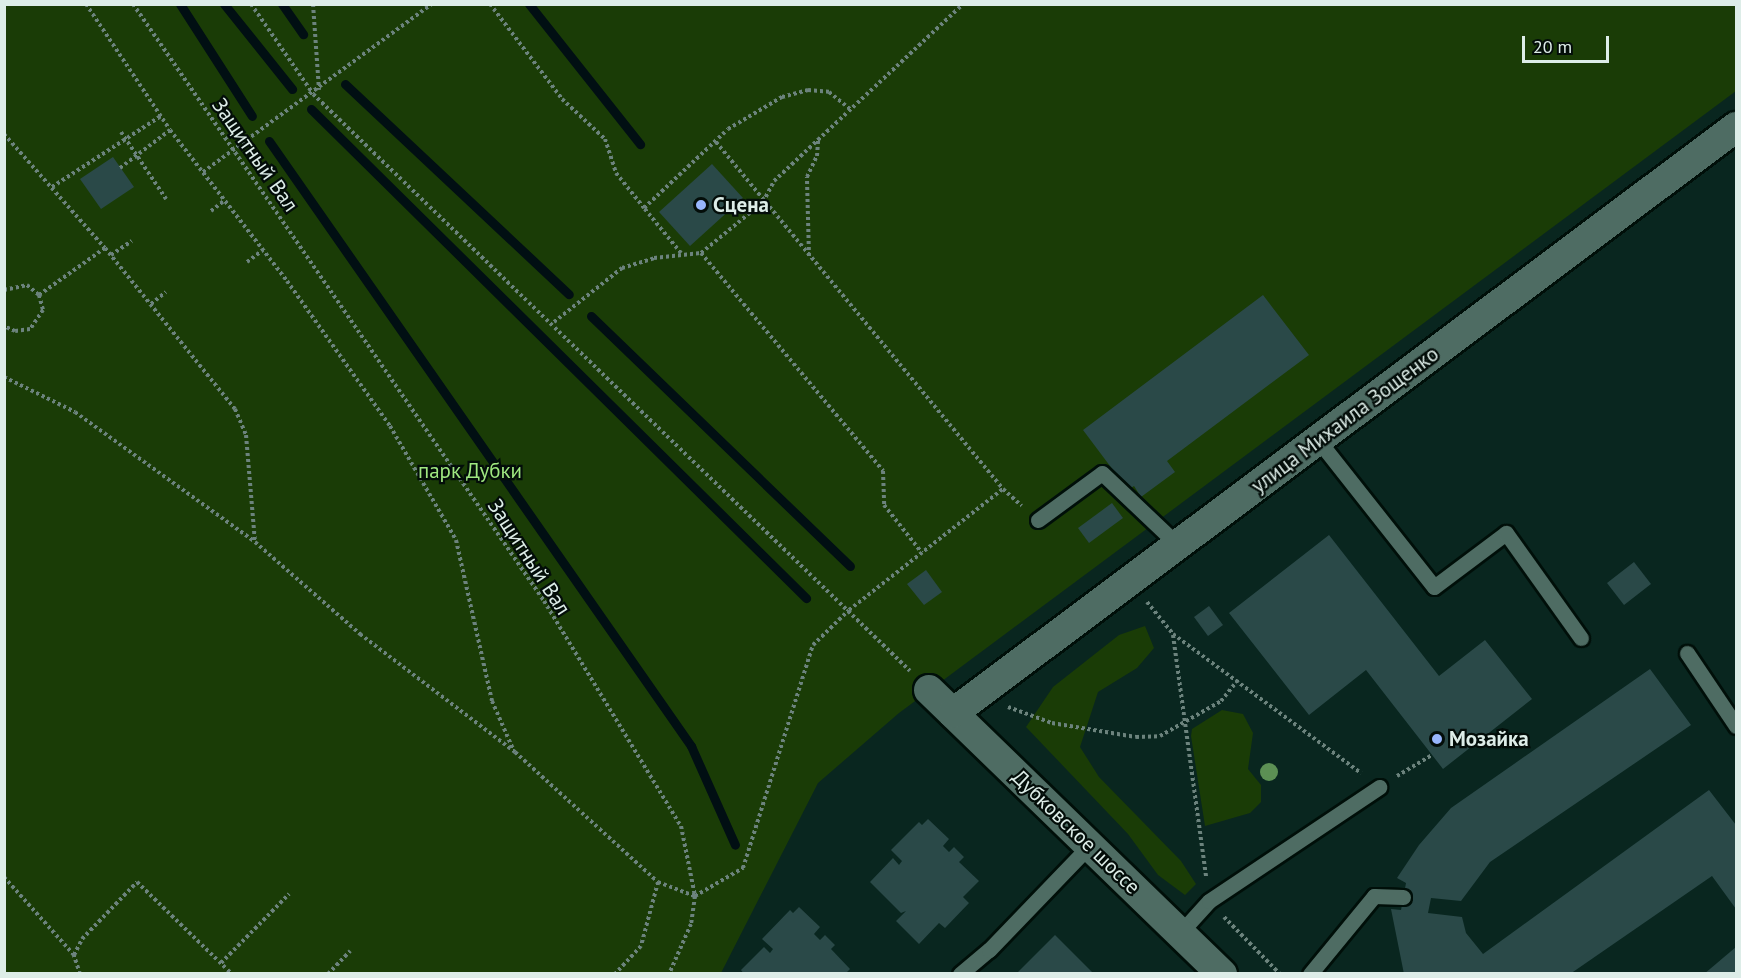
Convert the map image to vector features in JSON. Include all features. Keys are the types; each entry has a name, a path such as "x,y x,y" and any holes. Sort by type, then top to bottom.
{"street":[{"name":"улица Михаила Зощенко","path":"953,712 1737,127"},
{"name":"Дубковское шоссе","path":"929,690 1222,974"}],"lane":[{"path":"1318,440 1434,587 1506,533 1581,638"},
{"path":"1038,520 1102,473 1178,544"},
{"path":"1687,653 1737,726"},
{"path":"1180,933 1209,901 1379,787"},
{"path":"960,974 989,950 1090,845"},
{"path":"1310,974 1374,896 1403,897"}],"path":[{"path":"86,4 170,130 263,250 390,426 456,540 492,701 515,752"},
{"name":"Защитный Вал","path":"133,4 544,601 681,826 695,896 692,924 669,974"},
{"path":"251,4 314,94 554,322 929,690"},
{"path":"313,4 319,90"},
{"path":"203,172 272,121 314,94 432,4"},
{"path":"490,4 557,92 605,139 616,173 681,253"},
{"path":"554,322 622,268 681,253 700,253 763,202 774,181 963,4"},
{"path":"644,208 716,142 763,106 795,92 821,89 850,109"},
{"path":"52,187 161,116"},
{"path":"120,168 170,130"},
{"path":"121,132 140,154 166,199"},
{"path":"4,134 111,255 235,409 246,435 255,542"},
{"path":"809,257 807,177 817,156 818,139"},
{"path":"4,377 75,412 255,542 360,634 515,752 658,882 695,896 743,868 813,645 849,610 1003,489 763,202 716,142"},
{"path":"211,211 225,200"},
{"path":"111,255 132,240"},
{"path":"39,295 105,248"},
{"path":"247,262 263,250"},
{"path":"700,253 883,471 884,505 922,553"},
{"path":"4,290 20,284 39,295 43,310 37,325 23,332 5,329"},
{"path":"151,304 166,292"},
{"path":"1142,596 1173,634 1239,679 1379,787 1432,755"},
{"path":"1173,634 1183,726 1209,901 1280,974"},
{"path":"977,695 1052,723 1136,737 1160,736 1183,726 1221,701 1239,679"},
{"path":"4,876 74,955 81,974"},
{"path":"74,955 82,939 136,882 232,974"},
{"path":"615,974 640,946 658,882"},
{"path":"221,963 289,894"},
{"path":"327,974 350,951"}],"green space":[{"name":"парк Дубки","path":"5,5 1736,5 1736,91 899,713 818,783 721,973 5,974"},
{"path":"1145,626 1154,648 1137,668 1098,692 1080,747 1099,777 1181,861 1196,884 1185,895 1158,875 1128,834 1026,727 1053,687 1119,635"},
{"path":"1222,710 1243,714 1253,733 1248,769 1261,785 1261,802 1250,813 1205,826 1191,736 1192,729"}],"building":[{"path":"113,157 134,187 101,209 80,179"},
{"name":"Сцена","path":"712,164 743,198 690,246 659,212"},
{"path":"1263,295 1309,355 1167,461 1175,472 1141,497 1134,486 1128,490 1083,430"},
{"path":"1112,503 1123,518 1089,543 1078,528"},
{"path":"1329,535 1439,676 1485,640 1532,699 1443,769 1366,670 1309,715 1229,613"},
{"path":"1634,562 1651,584 1624,605 1607,583"},
{"path":"926,570 942,592 924,605 907,584"},
{"path":"1209,606 1223,625 1208,636 1194,617"},
{"path":"1650,669 1691,725 1490,862 1461,901 1431,898 1428,913 1462,917 1466,933 1483,954 1709,790 1736,825 1736,909 1712,876 1570,974 1404,974 1391,909 1401,910 1406,883 1397,878 1419,845 1451,808"},
{"path":"928,819 949,839 943,846 949,852 954,847 964,857 959,862 979,881 963,897 969,903 945,928 939,923 919,944 896,921 906,911 901,913 870,882 893,858 899,865 902,861 891,850 919,822 922,825"},
{"path":"799,907 820,927 814,934 820,940 825,935 835,945 831,949 850,969 845,974 744,974 741,970 764,947 770,953 773,949 762,939 790,910 793,913"},
{"path":"1055,935 1094,974 1016,974"},
{"path":"1736,947 1736,974 1704,974"}],"waterway":[{"path":"180,4 252,116"},
{"path":"224,4 292,89"},
{"path":"282,4 303,34"},
{"path":"529,4 640,144"},
{"path":"345,84 569,294"},
{"path":"311,109 806,598"},
{"path":"269,141 691,746 735,845"},
{"path":"591,316 850,566"}],"place":[{"name":"Сцена","path":"701,205"},
{"name":"Мозайка","path":"1437,739"}]}
